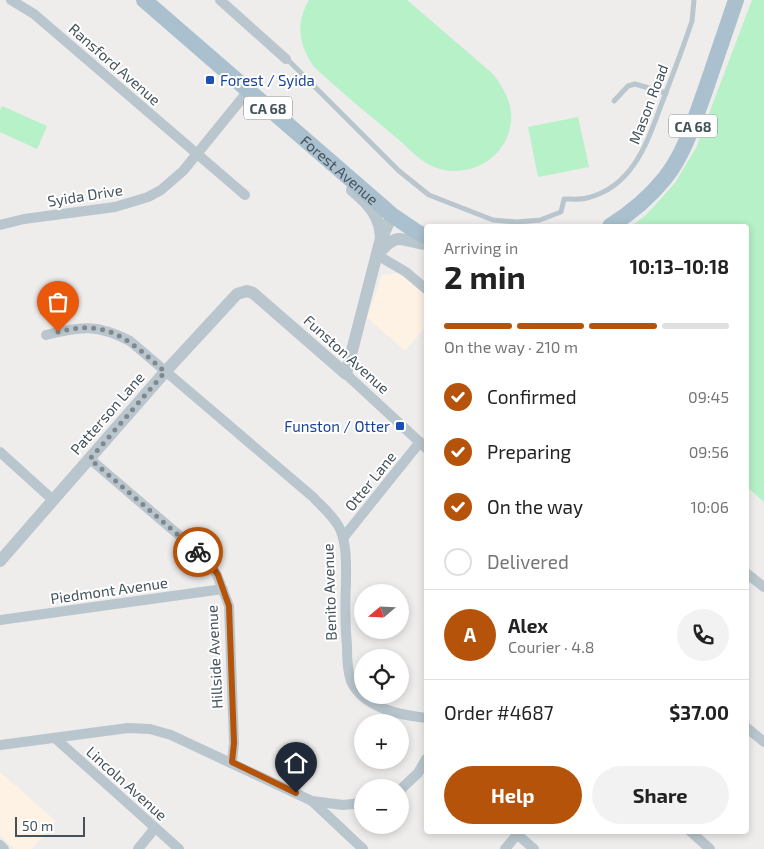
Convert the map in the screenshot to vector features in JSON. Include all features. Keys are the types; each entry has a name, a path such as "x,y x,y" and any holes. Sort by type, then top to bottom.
{"main road":[{"name":"Forest Avenue","path":"144,0 392,215 424,235"},
{"name":"CA 68","path":"613,224 647,198 666,177 679,157 690,132 736,0"}],"street":[{"name":"Ransford Avenue","path":"11,0 34,14 245,195"},
{"path":"220,0 286,59"},
{"name":"Syida Drive","path":"0,225 24,219 115,207 148,197 172,182 197,155 248,91"},
{"path":"330,161 333,172 358,195 379,222 381,228 377,256 346,374"},
{"path":"380,242 392,215"},
{"path":"377,256 394,239 400,238 424,244"},
{"path":"377,256 406,272 424,287"},
{"name":"Funston Avenue","path":"243,291 253,293 346,374 423,445"},
{"name":"Patterson Lane","path":"0,561 165,372 234,296 243,291"},
{"name":"Benito Avenue","path":"46,335 70,328 98,328 130,341 312,497 336,521 343,538 346,560 345,629 348,672 351,681 362,696 376,705 399,713 424,718"},
{"name":"Otter Lane","path":"343,538 423,445"},
{"path":"0,452 53,500"},
{"name":"Hillside Avenue","path":"90,459 208,560 218,575 229,606 234,743 232,762"},
{"path":"749,575 764,587"},
{"name":"Piedmont Avenue","path":"0,620 223,589"},
{"path":"0,745 128,728 150,729 170,735 232,762 312,801 363,849"},
{"path":"749,730 764,742"},
{"name":"Lincoln Avenue","path":"55,738 179,849"},
{"path":"409,782 418,773 424,762"},
{"path":"312,801 343,805 354,804"},
{"path":"138,849 155,828"},
{"path":"505,849 518,834"},
{"path":"520,834 534,849"},
{"path":"693,834 710,849"},
{"path":"0,845 4,849"}],"lane":[{"name":"Mason Road","path":"286,59 399,171 429,195 493,220 517,222 540,220 561,212 564,199 586,198 601,192 622,178 643,153 692,21 694,0"},
{"path":"614,101 628,86 635,84 666,92"}],"shaded area":[{"path":"399,273 421,290 424,286 424,329 405,351 367,318 382,275"},
{"path":"0,772 56,821 32,849 15,849 0,836"}],"green space":[{"path":"309,0 407,0 493,74 498,81 507,96 511,111 510,128 502,147 486,162 467,170 445,170 434,167 419,158 314,67 305,51 300,26"},
{"path":"752,0 764,0 764,502 749,489 749,224 634,224 648,213 675,183 696,148"},
{"path":"2,106 47,126 37,149 0,132 0,110"},
{"path":"578,117 589,167 538,177 528,127"}],"way so far":[{"path":"58,332 82,327 98,328 114,333 130,341 165,372 90,459 198,552"}],"place":[{"name":"Forest / Syida","path":"210,80"},
{"name":"Funston / Otter","path":"400,426"}],"route":[{"path":"198,552 208,560 218,575 229,606 234,743 232,762 296,793"}]}
